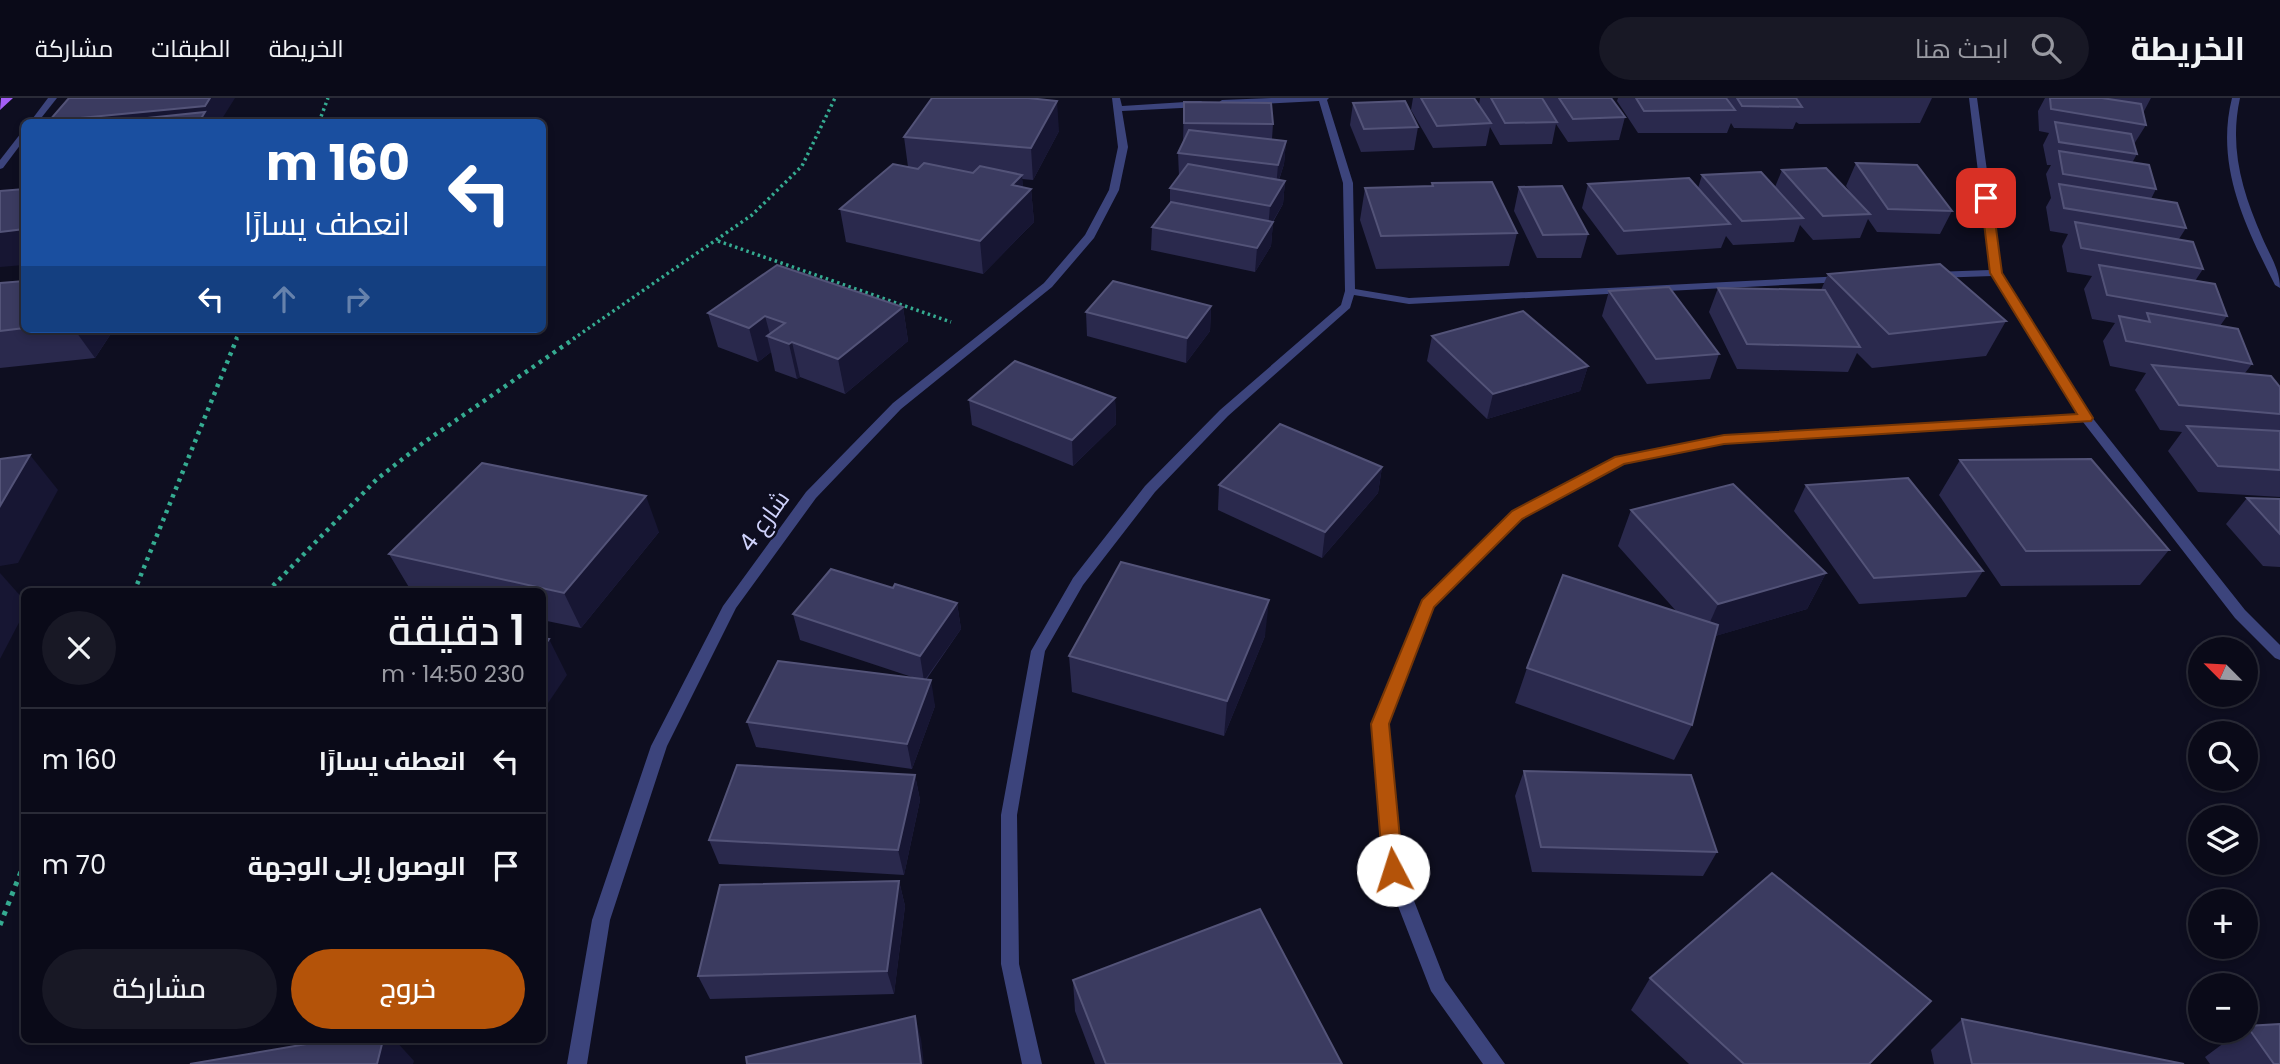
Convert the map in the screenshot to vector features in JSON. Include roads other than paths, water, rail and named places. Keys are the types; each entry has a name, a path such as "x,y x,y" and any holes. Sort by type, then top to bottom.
{"main road":[{"path":"0,106 7,98"}],"street":[{"path":"36,119 54,98"},
{"path":"1032,1064 1010,964 1009,815 1038,651 1078,582 1150,489 1224,413 1346,306 1350,291 1348,183 1323,98 1117,103"},
{"path":"1973,98 1996,273 2087,418 2240,614 2280,654"},
{"path":"2236,98 2233,108 2231,156 2246,215 2280,285"},
{"name":"شارع 4","path":"577,1064 605,907 659,746 730,606 811,495 897,406 1048,285 1090,236 1114,190 1123,148 1117,103"},
{"path":"0,166 21,139"},
{"path":"1925,275 1996,273"},
{"path":"1350,291 1409,301 1855,279"},
{"path":"1495,1064 1438,985 1393,870 1380,724 1427,604 1517,515 1620,460 1724,440 2087,418"}]}
